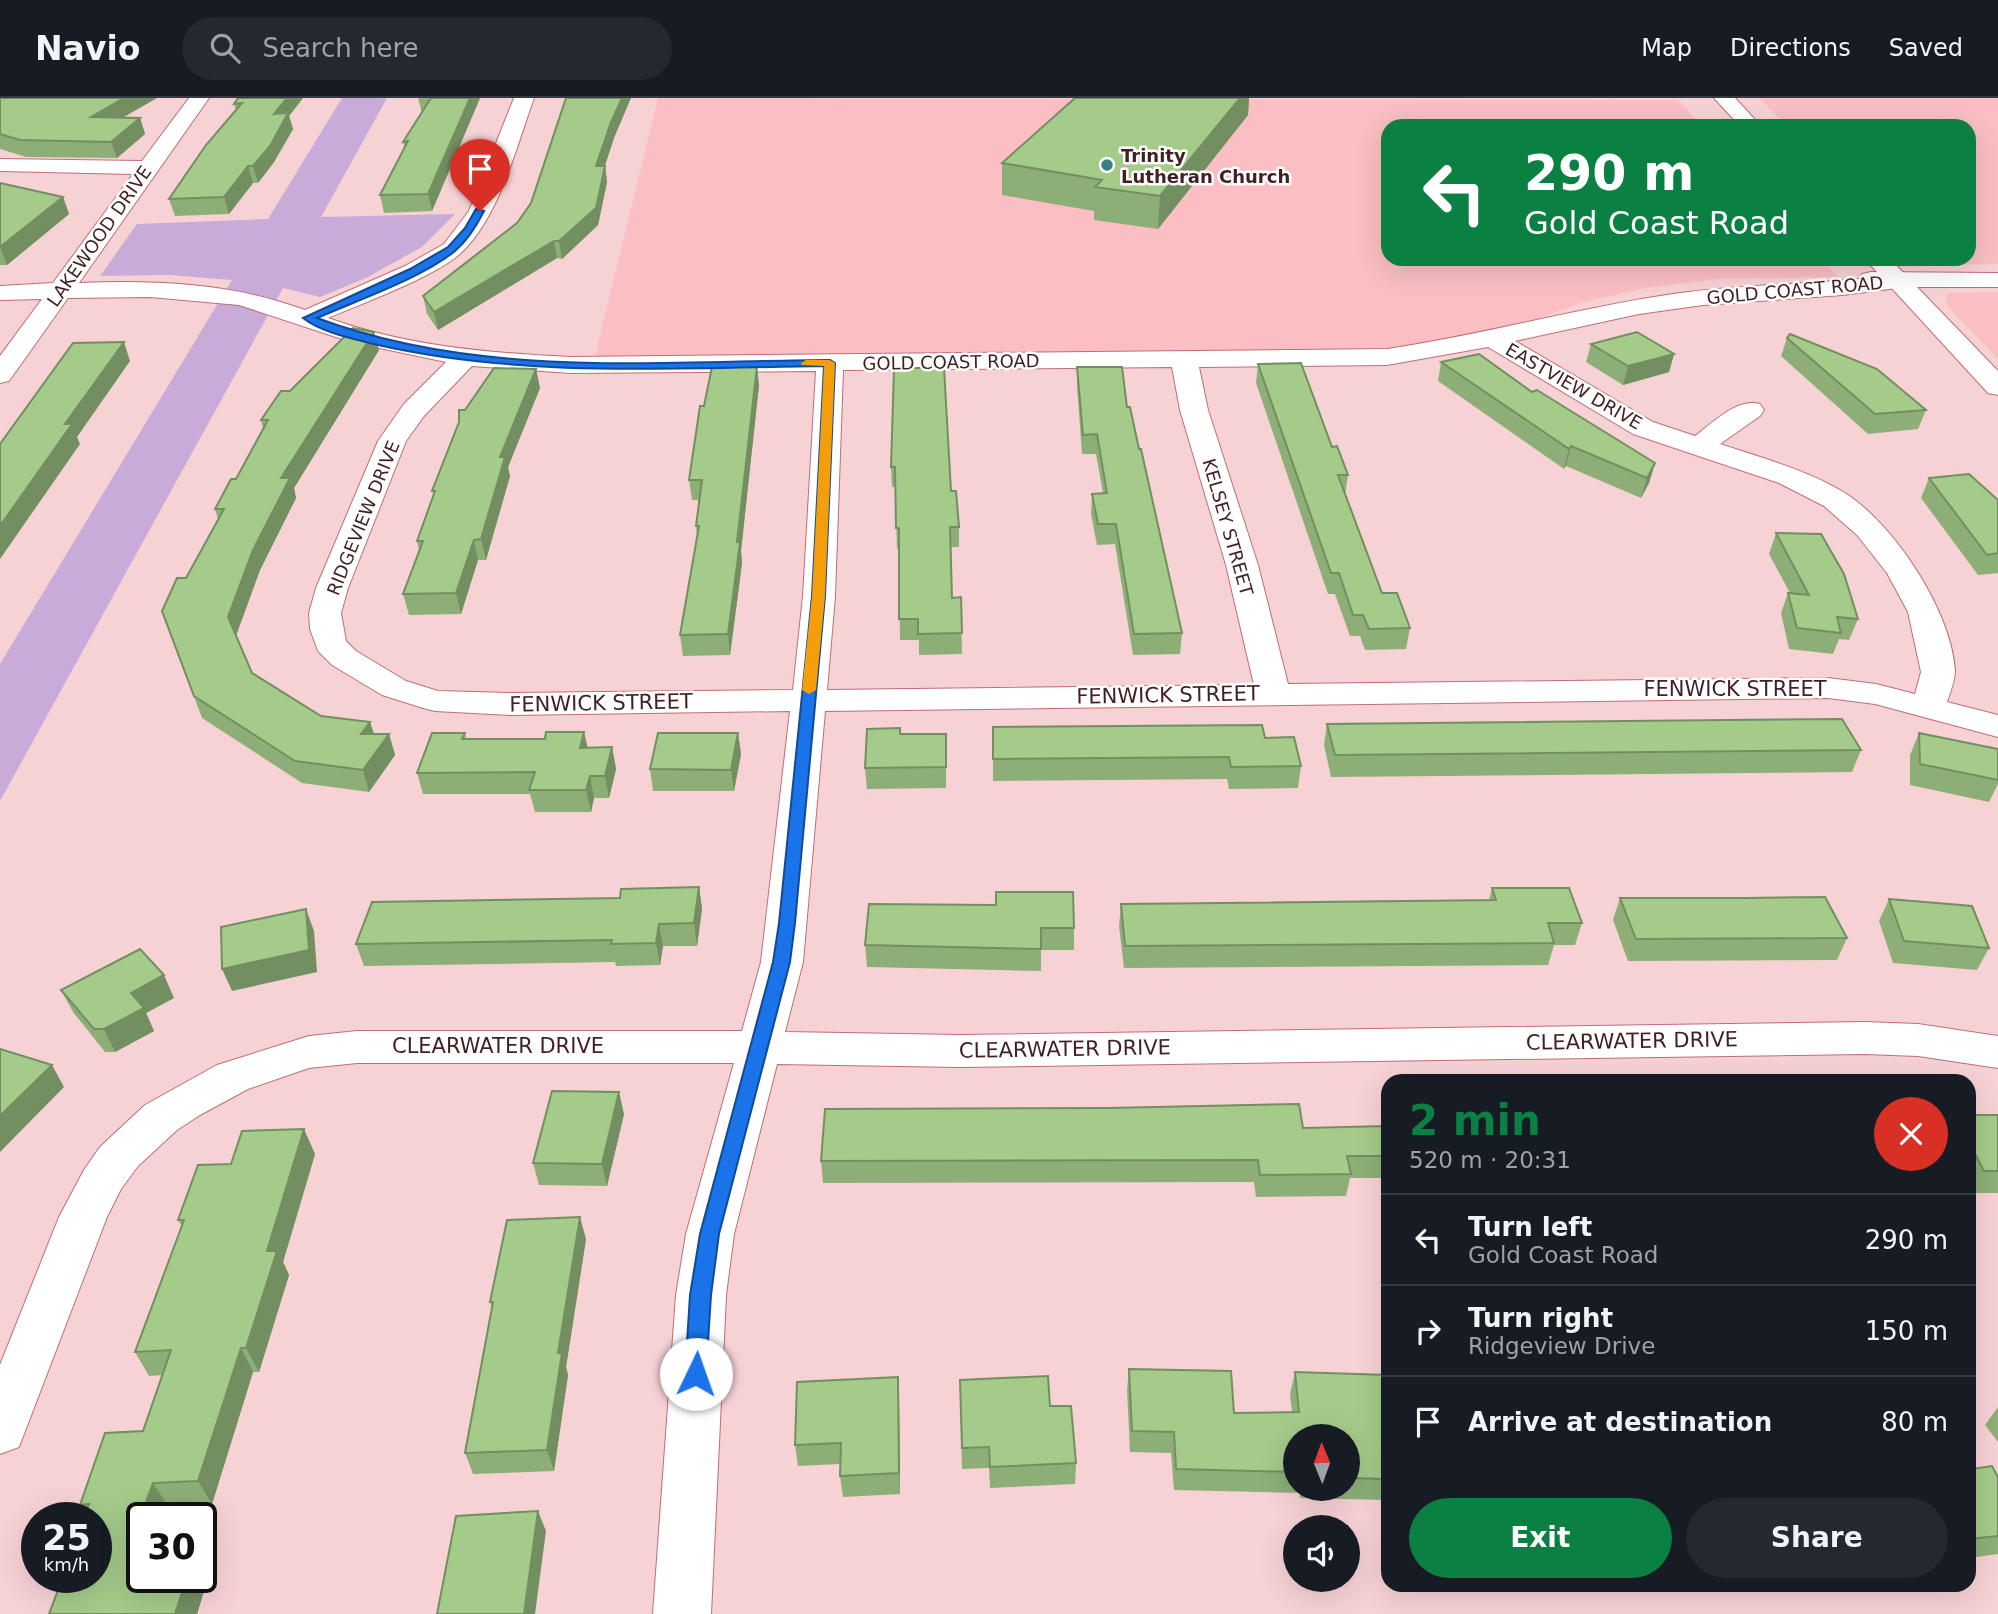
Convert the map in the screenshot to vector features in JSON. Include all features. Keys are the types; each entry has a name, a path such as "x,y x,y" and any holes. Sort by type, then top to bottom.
{"street":[{"name":"LAKEWOOD DRIVE","path":"0,374 199,98"},
{"path":"308,318 414,271 452,249 470,230 480,211 524,98"},
{"path":"1724,98 1744,119"},
{"path":"0,165 34,168 146,168"},
{"path":"1884,266 1998,387"},
{"name":"GOLD COAST ROAD","path":"0,293 59,290 184,291 278,307 358,337 405,348 466,357 570,365 1387,357 1426,352 1675,300 1755,292 1853,288 1898,281 1998,280"},
{"name":"EASTVIEW DRIVE","path":"1489,337 1643,428 1789,477 1835,500 1868,529 1901,570 1924,612 1938,672 1929,706"},
{"name":"RIDGEVIEW DRIVE","path":"344,657 330,644 325,613 337,575 392,441 414,410 466,357"},
{"name":"KELSEY STREET","path":"1184,360 1194,410 1242,565 1273,694"},
{"path":"682,1614 701,1295 709,1234 782,962 819,596 830,363"},
{"path":"1698,447 1750,410"},
{"name":"FENWICK STREET","path":"344,657 359,669 394,688 435,701 511,704 1828,688 1877,694 1998,726"},
{"name":"CLEARWATER DRIVE","path":"0,1430 69,1252 94,1195 121,1154 148,1127 228,1080 268,1063 310,1052 357,1047 960,1051 1865,1038 1918,1040 1998,1052"}],"shaded area":[{"path":"342,98 387,98 321,217 455,214 422,247 366,278 320,297 283,288 0,801 0,664 232,280 169,275 100,276 137,224 268,219"},
{"path":"658,98 1678,100 1696,119 1381,119 1381,266 1828,266 1838,277 1716,279 1646,288 1583,302 1489,337 1426,352 593,365"},
{"path":"1759,98 1998,98 1998,264 1976,264 1976,119 1780,119"},
{"path":"1998,292 1998,359 1947,306 1946,298 1947,293"}],"building":[{"path":"0,98 124,98 91,117 140,118 111,142 20,140 0,134"},
{"path":"238,98 287,98 274,114 288,113 270,146 253,166 248,166 224,197 169,199 206,145 242,103 234,104"},
{"path":"431,98 470,98 428,194 380,195 408,141 403,142"},
{"path":"566,98 622,98 596,166 605,166 596,208 559,241 554,241 434,312 423,296 517,223 531,203"},
{"path":"1075,98 1240,98 1160,196 1095,187 1102,180 1002,163"},
{"path":"0,183 63,197 0,247"},
{"path":"353,328 374,332 281,478 290,478 253,550 228,617 252,673 321,716 370,722 361,734 389,734 363,770 295,761 194,696 162,611 177,578 186,578 224,509 215,509 231,479 236,479 268,420 261,420 281,391 290,391"},
{"path":"1637,332 1674,354 1628,366 1591,344"},
{"path":"1790,334 1877,369 1926,410 1875,414 1787,338"},
{"path":"124,342 65,424 72,424 0,526 0,444 73,343"},
{"path":"1479,354 1532,392 1537,390 1655,463 1647,478 1571,446 1569,449 1441,362"},
{"path":"1301,363 1332,447 1337,446 1348,475 1338,475 1382,593 1397,593 1410,628 1369,629 1363,615 1353,615 1339,573 1331,573 1258,364"},
{"path":"757,366 728,634 680,635 699,526 696,526 702,480 689,480 700,406 704,406 712,367"},
{"path":"1077,367 1122,367 1127,407 1130,407 1141,449 1182,633 1134,634 1116,524 1098,524 1092,494 1107,493 1097,434 1083,435"},
{"path":"494,368 536,369 500,457 505,457 481,539 474,540 456,593 403,594 423,541 417,541 435,491 432,491 459,422 459,410 465,410"},
{"path":"894,368 944,368 951,491 956,491 959,527 950,527 952,598 961,597 962,633 918,634 918,619 899,619 899,528 896,528 895,467 891,467"},
{"path":"1969,474 1998,500 1998,553 1987,555 1929,478"},
{"path":"1776,533 1821,534 1844,574 1858,619 1837,617 1841,633 1797,628 1788,593 1809,595"},
{"path":"1842,719 1861,750 1335,755 1327,724"},
{"path":"1262,725 1265,738 1294,737 1301,766 1231,767 1229,757 993,759 993,727"},
{"path":"900,728 900,734 946,734 946,767 865,768 867,729"},
{"path":"546,732 584,732 580,748 612,747 605,776 590,776 586,790 529,790 535,772 417,773 432,733 465,733 462,739 545,739"},
{"path":"658,733 738,733 731,770 650,769"},
{"path":"1919,733 1998,749 1998,780 1920,764"},
{"path":"699,887 694,923 659,924 656,943 611,944 612,940 356,944 372,902 620,898 621,889"},
{"path":"1492,888 1569,888 1582,923 1548,923 1554,943 1125,946 1121,904 1496,900"},
{"path":"996,892 1073,892 1074,928 1041,928 1041,949 865,945 869,904 996,905"},
{"path":"1825,897 1847,938 1636,939 1620,898 1746,898"},
{"path":"1889,899 1972,906 1989,948 1904,941"},
{"path":"306,909 309,950 222,969 221,927"},
{"path":"140,949 164,975 131,993 144,1008 104,1029 94,1029 61,990"},
{"path":"0,1049 52,1065 0,1116"},
{"path":"552,1091 619,1092 602,1164 533,1163"},
{"path":"1299,1104 1303,1128 1381,1126 1381,1156 1347,1156 1351,1174 1260,1175 1258,1160 821,1161 825,1109"},
{"path":"1976,1115 1998,1115 1998,1171 1984,1171 1976,1156"},
{"path":"304,1129 267,1251 277,1251 246,1348 241,1348 198,1481 153,1483 146,1502 126,1502 126,1593 182,1593 175,1614 49,1614 57,1593 112,1593 112,1502 81,1502 105,1433 143,1431 171,1350 135,1352 184,1220 178,1220 198,1165 231,1164 242,1131"},
{"path":"580,1217 558,1353 562,1353 547,1450 465,1453 493,1302 490,1302 507,1220"},
{"path":"1129,1369 1231,1371 1234,1413 1299,1412 1295,1372 1381,1375 1381,1479 1360,1478 1360,1424 1283,1424 1283,1472 1176,1469 1174,1432 1132,1431"},
{"path":"1048,1376 1050,1406 1071,1406 1076,1463 990,1467 989,1447 962,1448 960,1380"},
{"path":"898,1377 899,1473 840,1476 841,1443 795,1445 797,1382"},
{"path":"1992,1466 1998,1477 1998,1536 1976,1538 1976,1468"},
{"path":"538,1511 524,1614 437,1614 456,1516"}],"slow traffic":[{"path":"806,363 830,363 819,596 809,690"}],"place":[{"name":"Trinity Lutheran Church","path":"1107,165"}],"route":[{"path":"480,211 470,230 452,249 414,271 308,318 358,337 405,348 518,363 830,363 819,596 782,962 709,1234 701,1295 696,1374"}]}
